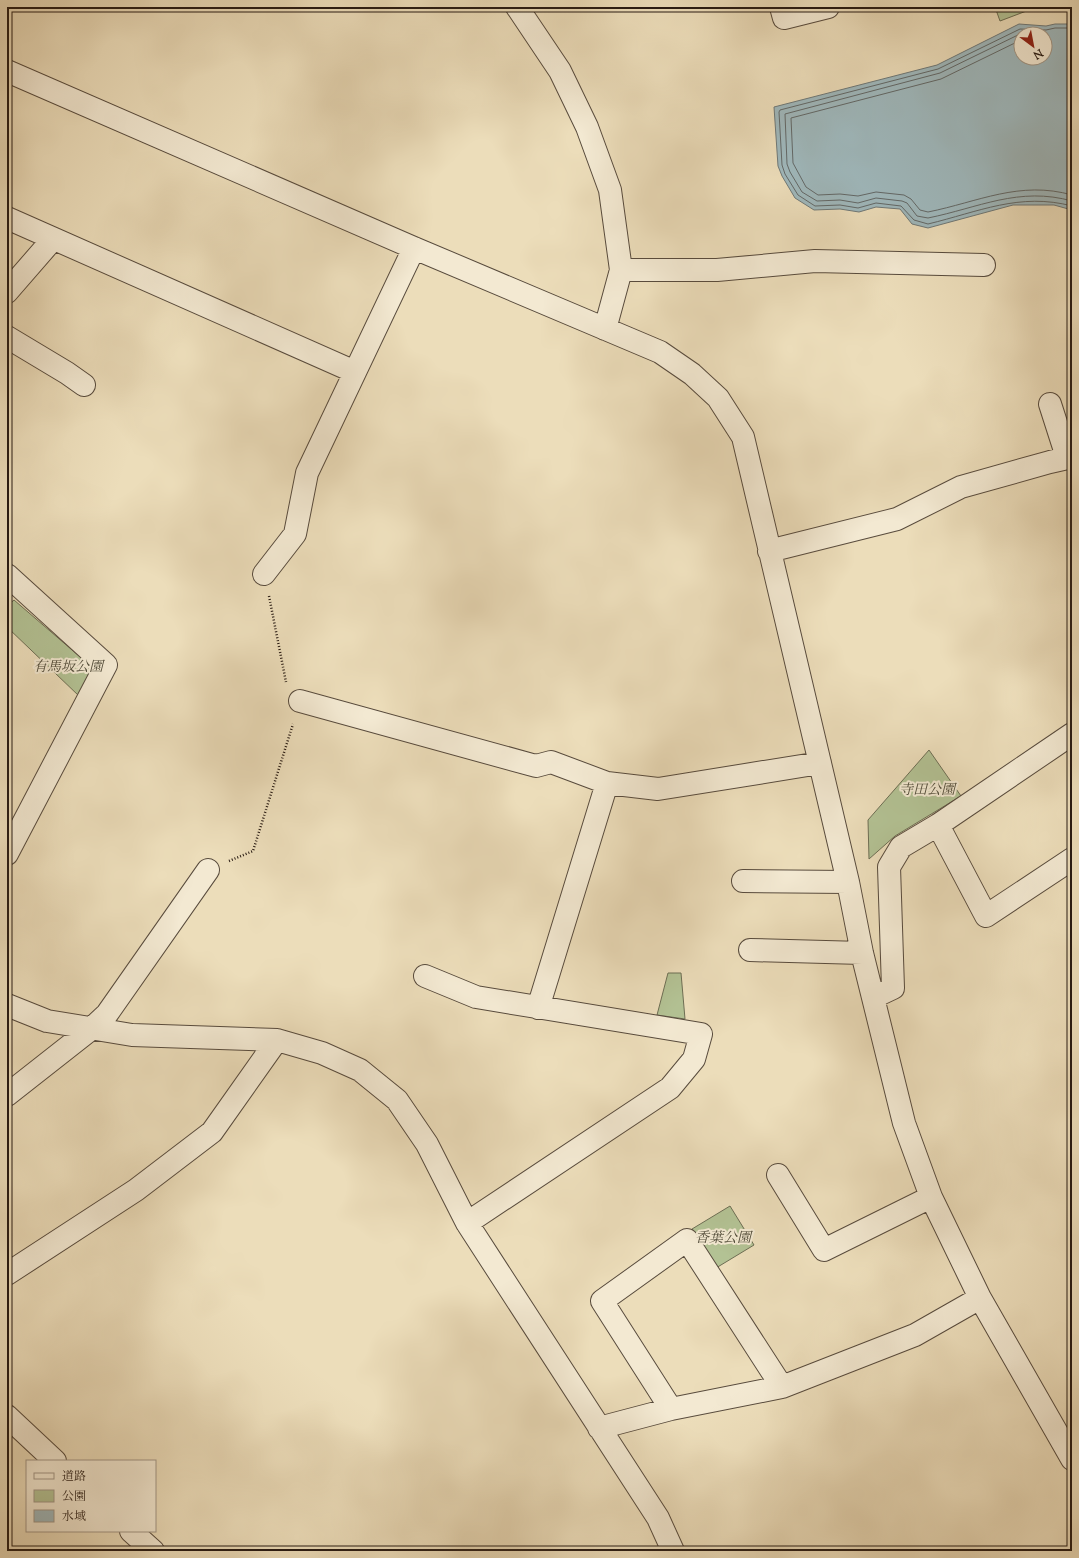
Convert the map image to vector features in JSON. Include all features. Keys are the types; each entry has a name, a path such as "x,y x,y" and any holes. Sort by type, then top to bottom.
{"street":[{"path":"517,7 560,71 587,126 610,190 621,270 605,329"},
{"path":"781,7 784,18 828,7"},
{"path":"7,71 414,248 660,352 692,374 718,398 742,437 848,882 862,953 904,1124 931,1197 980,1298 1072,1460"},
{"path":"7,218 356,372"},
{"path":"7,292 53,239"},
{"path":"264,574 295,534 307,473 414,248"},
{"path":"621,270 717,270 815,261 984,265"},
{"path":"7,337 68,373 84,385"},
{"path":"769,551 897,519 961,487 1070,458 1050,404"},
{"path":"7,576 106,665 7,854"},
{"path":"300,701 536,766 551,762 607,783 658,789 820,764"},
{"path":"874,997 893,988 889,867 901,847 938,825 1072,734"},
{"path":"538,1008 607,783"},
{"path":"938,825 986,916 1072,859"},
{"path":"7,1095 91,1029 107,1014 208,870"},
{"path":"743,881 848,882"},
{"path":"750,950 862,953"},
{"path":"425,976 476,997 701,1034 694,1059 670,1088 467,1223"},
{"path":"7,1005 46,1021 132,1035 277,1040 322,1053 360,1070 397,1100 427,1144 467,1223 658,1518 673,1551"},
{"path":"7,1274 136,1190 212,1132 277,1040"},
{"path":"778,1175 824,1250 931,1197"},
{"path":"671,1409 602,1301 687,1240 782,1387"},
{"path":"599,1428 671,1409 782,1387 915,1335 980,1298"},
{"path":"7,1416 54,1460"},
{"path":"132,1532 153,1551"}],"path":[{"path":"208,870 253,851 300,701 287,690 264,574"}],"green space":[{"path":"995,7 1037,7 1000,21"},
{"name":"有馬坂公園","path":"14,600 86,662 91,672 79,696 7,627 7,606"},
{"name":"寺田公園","path":"929,750 961,796 895,836 869,859 868,820"},
{"path":"668,973 681,973 685,1019 657,1015"},
{"name":"香葉公園","path":"730,1206 754,1245 716,1268 692,1229"}],"water":[{"path":"1019,24 1046,26 1015,26"},
{"path":"1055,24 1072,24 1072,210 1054,205 1013,205 928,228 912,224 900,209 876,207 859,212 840,209 814,210 795,198 778,166 774,107 937,65 1013,27 1013,66 1053,66 1053,26 1046,26"}]}
